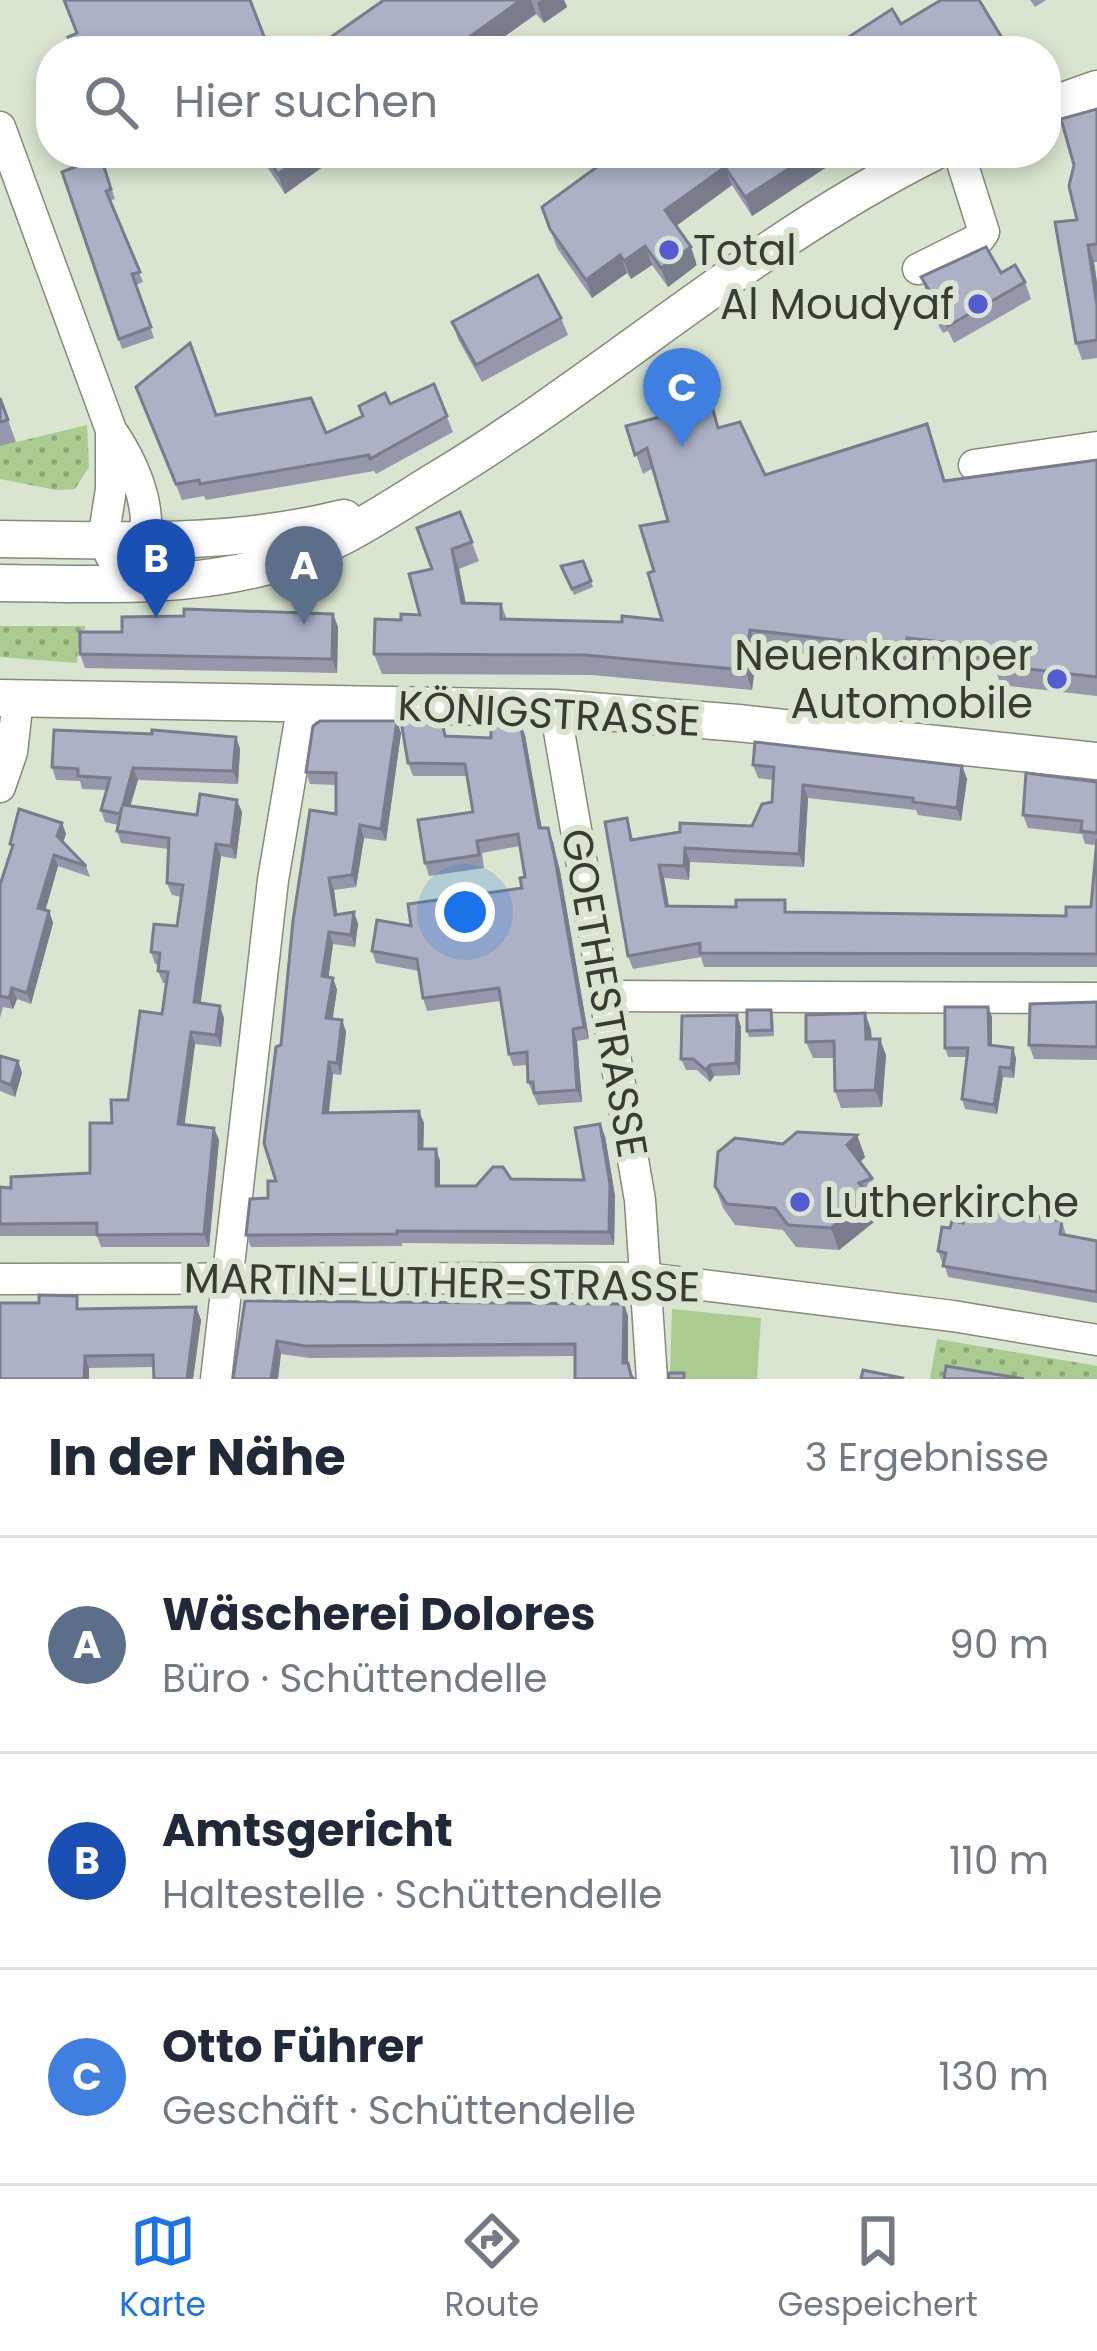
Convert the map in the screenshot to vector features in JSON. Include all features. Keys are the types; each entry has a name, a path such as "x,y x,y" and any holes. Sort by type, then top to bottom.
{"main road":[{"path":"1061,101 1097,89"},
{"path":"0,583 176,584 283,562 343,537 521,427 830,207 904,168"},
{"path":"0,539 212,541 277,533 400,503"},
{"name":"KÖNIGSTRASSE","path":"9,699 555,708 1097,761"}],"street":[{"path":"0,127 111,430 128,454 143,501 145,541 125,585"},
{"path":"917,268 984,232 964,168"},
{"path":"111,430 112,473 104,540 125,585"},
{"path":"974,465 1097,447"},
{"path":"0,787 12,752 9,699"},
{"path":"216,1379 273,880 303,703"},
{"name":"GOETHESTRASSE","path":"555,708 640,1200 652,1379"},
{"path":"606,996 1097,998"},
{"name":"MARTIN-LUTHER-STRASSE","path":"0,1279 646,1279 953,1316 1097,1340"}],"green space":[{"path":"87,425 89,467 75,489 0,479 0,446"},
{"path":"0,626 85,626 84,642 78,647 77,663 0,657"},
{"path":"672,1309 761,1318 757,1379 670,1379"},
{"path":"937,1339 1097,1366 1097,1379 930,1379"}],"building":[{"path":"64,0 250,0 264,36 70,36 77,33"},
{"path":"384,0 521,0 471,36 332,36"},
{"path":"941,0 979,0 1001,36 850,36 892,9 901,24"},
{"path":"1097,109 1097,244 1088,245 1097,340 1076,343 1055,222 1077,220 1069,186 1074,165 1061,119"},
{"path":"104,168 111,189 106,191 140,272 132,274 151,327 119,339 62,172"},
{"path":"595,168 724,168 665,210 691,247 661,268 645,246 624,261 620,255 586,280 550,229 542,207"},
{"path":"726,168 790,168 745,197"},
{"path":"986,247 1001,273 1015,265 1025,282 948,326 942,314 936,317 921,277"},
{"path":"538,275 561,318 476,365 452,322"},
{"path":"190,343 216,415 311,398 326,433 363,416 359,406 385,393 390,404 434,384 447,416 370,459 369,455 176,484 136,387"},
{"path":"0,398 8,420 0,422"},
{"path":"711,403 718,428 740,422 765,475 927,424 944,481 1097,460 1097,677 994,665 996,648 907,638 906,648 750,630 745,670 585,655 374,654 375,619 420,615 409,574 432,569 417,528 460,512 472,542 452,549 462,603 501,604 501,619 622,622 622,616 662,620 640,526 668,521 647,448 635,455 626,426"},
{"path":"583,561 591,581 572,589 561,566"},
{"path":"184,609 333,614 332,659 80,654 80,632 122,632 122,617 184,616"},
{"path":"320,721 397,721 381,829 360,825 352,875 329,878 335,915 354,912 351,935 329,932 322,976 333,978 326,1018 342,1020 337,1063 329,1062 323,1113 419,1111 419,1149 436,1149 436,1186 476,1186 493,1167 503,1167 511,1179 584,1180 575,1128 600,1124 610,1184 609,1232 246,1235 250,1199 268,1198 268,1181 276,1181 264,1143 310,810 336,814 336,773 306,772 313,726"},
{"path":"401,721 442,721 445,736 491,738 491,722 520,722 539,828 548,828 555,859 584,1027 573,1029 577,1090 534,1093 533,1082 528,1082 527,1052 509,1054 499,988 423,998 417,959 372,951 377,920 411,926 408,904 522,888 520,878 525,877 518,834 477,841 479,855 425,863 418,820 473,812 465,764 408,763"},
{"path":"54,730 152,734 152,730 236,737 233,771 133,768 123,805 197,815 200,794 237,800 231,846 216,844 194,1002 220,1006 216,1035 191,1032 178,1124 214,1128 204,1234 97,1235 97,1223 0,1224 0,1187 11,1188 11,1177 90,1173 90,1123 112,1123 111,1100 128,1100 140,1011 162,1014 168,972 158,971 160,953 151,952 154,924 177,926 183,885 167,883 169,838 117,831 122,807 120,814 101,810 110,778 78,776 78,769 52,767"},
{"path":"755,742 962,766 957,808 803,785 799,854 685,848 684,866 659,865 666,906 736,907 736,900 785,900 785,912 1066,916 1066,907 1091,907 1097,839 1097,954 700,953 700,943 628,956 605,822 627,818 631,840 680,832 680,823 752,826 762,804 772,802 774,767 753,765"},
{"path":"1026,773 1097,782 1097,833 1081,831 1082,821 1023,815"},
{"path":"19,809 62,823 57,836 86,866 54,855 38,908 49,911 27,993 12,988 9,998 0,996 0,885"},
{"path":"1097,1002 1097,1047 1029,1045 1030,1004"},
{"path":"945,1007 988,1007 989,1045 1013,1048 1011,1068 1000,1067 994,1105 962,1099 968,1048 945,1048"},
{"path":"747,1010 771,1010 772,1030 747,1031"},
{"path":"865,1013 866,1039 880,1039 875,1090 835,1091 834,1041 806,1042 806,1015"},
{"path":"737,1015 736,1063 710,1065 706,1070 693,1059 681,1059 682,1016"},
{"path":"0,1056 18,1061 11,1085 0,1081"},
{"name":"Lutherkirche","path":"797,1132 857,1135 847,1145 872,1178 859,1183 871,1196 831,1228 788,1225 775,1208 727,1204 715,1186 718,1152 735,1138 783,1144"},
{"path":"966,1208 1062,1221 1060,1234 1097,1241 1097,1292 943,1266 946,1253 938,1251 942,1227 950,1228 952,1221 963,1223"},
{"path":"39,1295 77,1296 77,1309 196,1307 187,1379 154,1379 153,1355 85,1356 84,1379 0,1379 0,1303 39,1303"},
{"path":"245,1301 624,1304 623,1363 628,1363 634,1379 575,1379 575,1344 305,1346 277,1341 271,1379 233,1379"},
{"path":"946,1366 1024,1379 944,1379"},
{"path":"863,1370 902,1378 861,1379"},
{"path":"669,1373 684,1373 684,1379 668,1379"}],"place":[{"name":"Total","path":"669,250"},
{"name":"Al Moudyaf","path":"978,304"},
{"name":"Otto Führer","path":"682,447"},
{"name":"Amtsgericht","path":"156,618"},
{"name":"Wäscherei Dolores","path":"304,625"},
{"name":"Neuenkamper Automobile","path":"1057,679"},
{"name":"Lutherkirche","path":"800,1202"}]}
